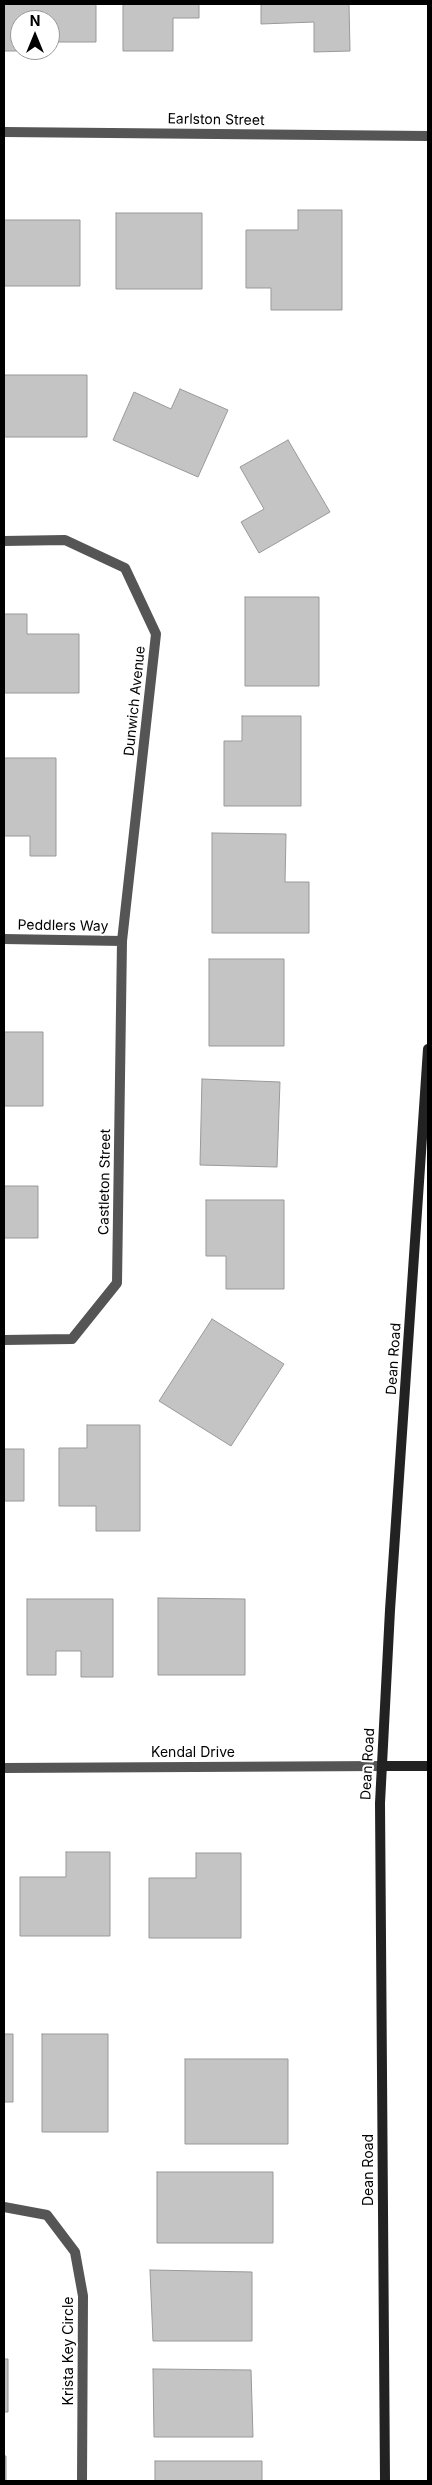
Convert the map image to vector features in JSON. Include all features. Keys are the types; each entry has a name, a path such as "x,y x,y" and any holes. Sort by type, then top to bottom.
{"main road":[{"name":"Dean Road","path":"385,2481 382,1766 428,1049"},
{"path":"382,1766 428,1766"}],"street":[{"name":"Earlston Street","path":"4,132 428,136"},
{"name":"Dunwich Avenue","path":"4,541 65,540 125,568 156,634 122,941"},
{"name":"Peddlers Way","path":"4,939 122,941"},
{"name":"Castleton Street","path":"4,1340 72,1339 118,1283 122,941"},
{"name":"Kendal Drive","path":"4,1768 382,1766"},
{"name":"Krista Key Circle","path":"4,2207 47,2215 75,2252 83,2296 82,2481"}],"building":[{"path":"4,4 96,4 96,42 60,42 60,10 10,10 10,51 4,51"},
{"path":"123,4 199,4 199,18 173,18 173,51 123,51"},
{"path":"261,4 349,4 350,51 314,52 314,22 261,24"},
{"path":"298,210 342,210 342,310 271,310 271,288 246,288 246,230 298,230"},
{"path":"116,213 202,213 202,289 116,289"},
{"path":"4,220 80,220 80,286 4,286"},
{"path":"4,375 87,375 87,437 4,437"},
{"path":"180,389 228,410 198,477 113,440 134,392 171,409"},
{"path":"288,440 330,512 259,553 241,522 264,509 240,467"},
{"path":"245,597 319,597 319,686 245,686"},
{"path":"4,614 27,614 27,634 79,634 79,693 4,693"},
{"path":"242,716 301,716 301,806 224,806 224,741 242,741"},
{"path":"4,758 56,758 56,856 30,856 30,836 4,836"},
{"path":"212,833 286,834 285,882 309,882 309,933 212,933"},
{"path":"209,959 284,959 284,1046 209,1046"},
{"path":"4,1032 43,1032 43,1106 4,1106"},
{"path":"202,1079 280,1082 277,1167 200,1165"},
{"path":"4,1186 38,1186 38,1238 4,1238"},
{"path":"206,1200 284,1200 284,1289 226,1289 226,1256 206,1256"},
{"path":"212,1319 284,1364 231,1446 159,1401"},
{"path":"87,1425 140,1425 140,1531 96,1531 96,1506 59,1506 59,1448 87,1448"},
{"path":"4,1449 24,1449 24,1501 4,1501"},
{"path":"158,1598 245,1599 245,1675 158,1675"},
{"path":"27,1599 113,1599 113,1677 81,1677 81,1651 56,1651 56,1675 27,1675"},
{"path":"66,1852 110,1852 110,1936 20,1936 20,1877 66,1877"},
{"path":"196,1853 241,1853 241,1938 149,1938 149,1878 196,1878"},
{"path":"4,2034 13,2034 13,2102 4,2102"},
{"path":"42,2034 108,2034 108,2132 42,2132"},
{"path":"185,2059 288,2059 288,2144 185,2144"},
{"path":"157,2172 273,2172 273,2243 157,2243"},
{"path":"150,2270 252,2272 252,2341 153,2341"},
{"path":"4,2359 8,2359 8,2412 4,2412"},
{"path":"153,2369 251,2370 253,2437 154,2437"},
{"path":"4,2456 6,2456 6,2481 4,2481"},
{"path":"155,2461 262,2461 262,2481 155,2481"}]}
